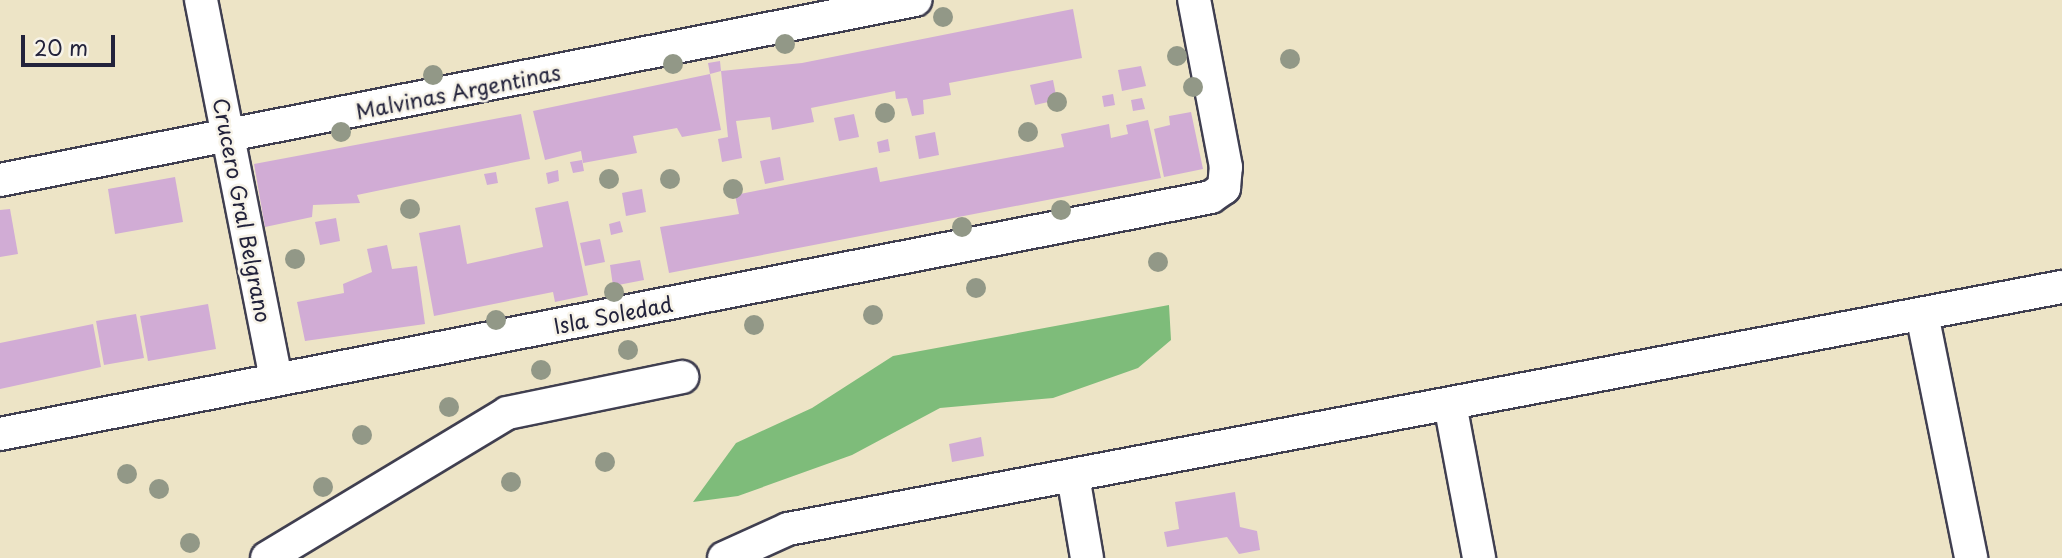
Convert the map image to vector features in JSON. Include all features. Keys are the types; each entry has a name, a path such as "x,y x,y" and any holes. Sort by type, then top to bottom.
{"street":[{"name":"Crucero Gral Belgrano","path":"201,0 276,380"},
{"name":"Malvinas Argentinas","path":"0,180 915,0"},
{"name":"Isla Soledad","path":"0,434 1211,197 1224,188 1226,167 1194,0"},
{"path":"724,558 788,529 2062,287"},
{"path":"1922,314 1971,558"},
{"path":"267,558 507,413 682,377"},
{"path":"1450,404 1479,558"},
{"path":"1073,476 1087,558"}],"green space":[{"path":"1169,305 1171,340 1138,368 1053,398 940,408 852,455 738,496 693,502 736,443 812,408 893,356"}],"building":[{"path":"1073,9 1082,58 949,83 951,95 923,100 924,114 912,116 907,98 896,99 895,91 811,108 814,122 772,130 770,117 736,121 742,158 722,162 718,139 728,137 721,71 802,63"},
{"path":"720,61 721,71 710,74 708,63"},
{"path":"1141,66 1146,86 1122,91 1118,70"},
{"path":"710,74 721,130 682,137 677,128 633,136 637,153 583,163 581,151 545,160 533,111"},
{"path":"1053,80 1057,100 1035,105 1030,85"},
{"path":"1113,94 1115,105 1104,107 1102,96"},
{"path":"1142,98 1145,109 1133,111 1131,100"},
{"path":"1191,112 1203,169 1164,177 1154,129 1170,125 1169,116"},
{"path":"521,114 530,159 357,195 360,203 313,205 312,217 265,227 254,164"},
{"path":"854,114 859,137 839,141 834,118"},
{"path":"1148,120 1161,178 669,273 660,227 739,214 735,195 877,167 880,182 1064,147 1061,134 1109,124 1111,138 1128,134 1126,125"},
{"path":"935,132 939,155 919,159 915,136"},
{"path":"888,139 890,151 879,153 877,142"},
{"path":"780,157 784,180 765,184 760,161"},
{"path":"582,160 584,171 573,173 570,162"},
{"path":"558,170 559,181 548,184 546,173"},
{"path":"496,172 498,183 487,185 484,174"},
{"path":"175,177 183,222 115,234 108,189"},
{"path":"642,189 646,212 626,216 622,193"},
{"path":"568,201 588,295 555,302 553,292 434,316 419,233 460,225 467,264 543,247 535,208"},
{"path":"10,209 18,254 0,257 0,210"},
{"path":"336,218 340,241 320,245 315,222"},
{"path":"620,221 623,232 611,235 609,224"},
{"path":"600,239 605,262 585,266 580,243"},
{"path":"387,245 392,269 417,266 425,324 305,341 297,302 344,293 343,284 372,272 367,249"},
{"path":"640,260 644,280 613,286 610,265"},
{"path":"208,304 216,349 148,361 140,316"},
{"path":"136,314 144,358 104,365 96,321"},
{"path":"93,324 101,367 0,389 0,343"},
{"path":"981,437 984,456 952,462 949,444"},
{"path":"1235,492 1240,527 1257,531 1260,550 1239,554 1227,537 1167,547 1164,532 1179,529 1175,502"}]}
